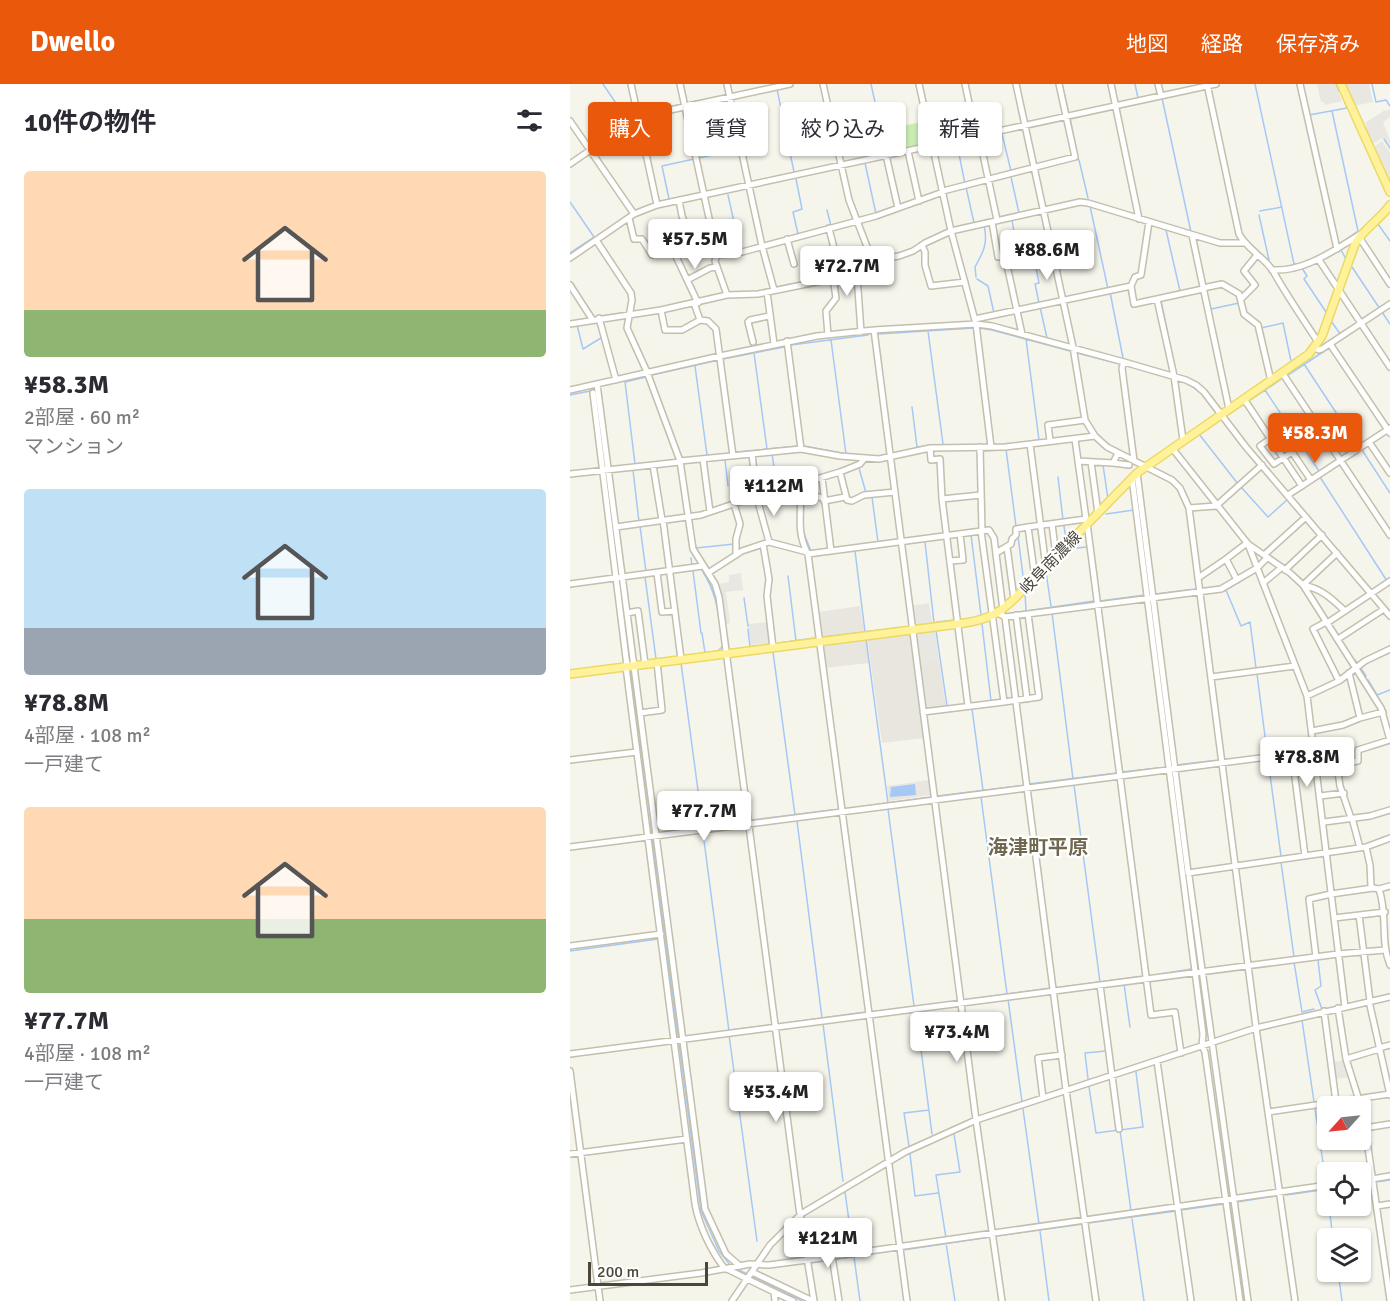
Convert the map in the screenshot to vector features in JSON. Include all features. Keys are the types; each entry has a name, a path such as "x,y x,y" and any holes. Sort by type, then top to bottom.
{"main road":[{"path":"1341,84 1390,192"},
{"name":"岐阜南濃線","path":"1000,614 1087,521 1098,513 1134,475 1303,360 1316,345 1340,291 1360,236 1380,218 1390,205"},
{"path":"570,674 958,624 979,621 1000,614"}],"street":[{"path":"631,84 635,102"},
{"path":"680,84 684,102"},
{"path":"728,84 762,246 774,290"},
{"path":"698,102 790,84"},
{"path":"823,84 849,200 870,257"},
{"path":"919,84 923,102"},
{"path":"965,84 970,102"},
{"path":"1016,84 1073,347 1085,420 1095,436 1107,447 1132,463"},
{"path":"717,255 742,252 898,208 943,191 1075,157 1068,116 1059,84"},
{"path":"1111,84 1139,219"},
{"path":"1158,84 1161,96"},
{"path":"1002,131 1216,84"},
{"path":"1299,84 1336,249"},
{"path":"1207,85 1237,226 1244,243 1272,270 1319,350 1390,304"},
{"path":"570,121 588,148"},
{"path":"918,149 908,151 919,201"},
{"path":"570,164 588,150"},
{"path":"593,156 631,216 634,239 642,239 652,255 712,231"},
{"path":"647,156 657,205"},
{"path":"696,156 717,255 715,261 727,295"},
{"path":"570,258 631,216 657,205 882,156"},
{"path":"886,156 898,208"},
{"path":"935,156 951,231 976,321 991,447"},
{"path":"983,156 995,221 998,257 1005,256 1022,334"},
{"path":"679,200 682,216 692,239"},
{"path":"836,265 870,257 882,259 899,256 951,231 1080,202 1220,243 1244,243"},
{"path":"1149,222 1141,275 1135,276 1131,286 1134,304 1222,284 1239,294 1244,314 1258,325 1271,381"},
{"path":"828,335 826,311 836,298 833,277 836,265 829,228"},
{"path":"1192,234 1229,409"},
{"path":"1272,270 1283,270 1319,260 1360,236 1390,284"},
{"path":"787,239 794,264"},
{"path":"596,240 631,293 627,328 647,372 680,462 693,549 719,597 813,1301"},
{"path":"922,245 931,286 965,282"},
{"path":"672,248 696,303 700,320"},
{"path":"1241,299 1255,285 1244,271 1257,255"},
{"path":"1319,260 1390,367"},
{"path":"856,261 861,332"},
{"path":"689,279 710,268 717,267"},
{"path":"570,324 661,310 727,295 767,292 824,281 833,277"},
{"path":"570,285 592,319"},
{"path":"570,390 787,341 976,321 1016,310 1131,286"},
{"path":"767,292 774,344"},
{"path":"1157,298 1174,376 1183,440"},
{"path":"661,310 665,330 682,330 700,320 708,321 716,329 734,456"},
{"path":"753,342 750,320 770,316"},
{"path":"599,318 616,380"},
{"path":"976,321 1174,376 1186,380 1204,392 1262,465 1390,616"},
{"path":"874,330 976,1120 1002,1301"},
{"path":"787,341 801,449"},
{"path":"1288,495 1389,430 1330,344"},
{"path":"1124,362 1132,463"},
{"path":"1283,374 1390,535"},
{"path":"597,384 597,401 619,578 637,752 652,837 698,1217 715,1255 726,1268 813,1301"},
{"path":"593,393 597,401"},
{"path":"1244,399 1302,486"},
{"path":"1050,441 1048,424 1085,420"},
{"path":"570,474 801,449 864,459 879,459 930,448 991,447 1095,436"},
{"path":"1075,439 1151,1015 1175,1012 1181,1053"},
{"path":"1270,439 1260,447 1274,464 1292,452 1311,480"},
{"path":"1369,442 1390,473"},
{"path":"1030,444 1046,567"},
{"path":"980,447 982,531 1016,700 1066,1090 1096,1301"},
{"path":"930,448 931,460 940,459 942,499 968,706"},
{"path":"1172,448 1247,543 1303,585 1386,712 1390,736 1358,750 1358,761 1317,768"},
{"path":"1113,463 1118,453"},
{"path":"752,454 757,498 766,543 769,579 767,596 773,648"},
{"path":"703,459 710,512"},
{"path":"616,527 710,512 840,472 860,464 864,459"},
{"path":"1078,461 1132,463 1146,466 1172,480 1180,488 1189,508 1256,1028 1295,1301"},
{"path":"1091,462 1098,513"},
{"path":"653,465 681,659"},
{"path":"1189,508 1216,506 1262,465"},
{"path":"605,471 616,527 619,578 627,613 629,666 640,713 661,937 705,1209 726,1254 737,1266"},
{"path":"840,472 847,500 852,501 864,495 895,492"},
{"path":"1134,475 1207,1045 1205,1052 1248,1301"},
{"path":"822,478 831,551"},
{"path":"799,484 802,501 799,525 807,553 907,1301"},
{"path":"942,499 981,495"},
{"path":"802,501 816,496 824,500 845,497"},
{"path":"734,504 740,524 736,539 736,555"},
{"path":"1000,614 1028,614 1221,589 1257,568 1265,557 1306,517"},
{"path":"996,554 1007,547 1016,535 1016,529 1087,521"},
{"path":"1052,524 1056,556"},
{"path":"1028,527 1035,578"},
{"path":"708,573 742,551 766,543 807,553 989,530 994,538 996,554 1004,702"},
{"path":"950,561 963,560 960,534"},
{"path":"1263,583 1322,535"},
{"path":"1198,578 1247,543"},
{"path":"1247,543 1307,696 1346,1007"},
{"path":"1007,547 1014,599"},
{"path":"1303,585 1337,553"},
{"path":"1226,559 1237,580"},
{"path":"570,584 703,566"},
{"path":"657,573 662,612 675,611"},
{"path":"1339,681 1313,629 1390,581"},
{"path":"1303,585 1327,594 1345,611"},
{"path":"1338,639 1384,609"},
{"path":"627,613 638,611 645,664"},
{"path":"923,712 1039,697 1028,614"},
{"path":"1016,615 1027,699"},
{"path":"1307,696 1339,681 1365,661 1390,649"},
{"path":"640,713 662,710 657,662"},
{"path":"1211,677 1295,666"},
{"path":"1349,673 1360,718"},
{"path":"1312,731 1343,725 1386,712"},
{"path":"570,847 1172,770 1328,747 1340,786 1365,849 1376,889 1384,904 1390,965"},
{"path":"570,760 637,752"},
{"path":"1292,754 1305,856"},
{"path":"1172,770 1188,874 1196,971"},
{"path":"1320,796 1344,793"},
{"path":"1324,822 1370,816 1390,810"},
{"path":"1188,874 1365,849 1390,838"},
{"path":"1316,957 1309,899 1390,886"},
{"path":"1334,918 1385,912"},
{"path":"1359,915 1370,1001 1390,1095 1371,1097"},
{"path":"570,946 661,937"},
{"path":"570,1054 1196,971 1387,950"},
{"path":"1100,985 1119,1128"},
{"path":"732,1301 778,1235 801,1214 887,1162 937,1136 976,1120 1256,1028 1390,997"},
{"path":"1338,1008 1346,1059 1357,1096"},
{"path":"1324,1011 1335,1096"},
{"path":"1346,1059 1390,1045"},
{"path":"1043,1098 1038,1058 1062,1055"},
{"path":"1157,1061 1191,1301"},
{"path":"570,1071 600,1301"},
{"path":"1268,1112 1317,1105"},
{"path":"1371,1127 1390,1124"},
{"path":"570,1154 687,1139"},
{"path":"1368,1150 1390,1300"},
{"path":"1373,1179 1390,1176"},
{"path":"570,1290 757,1263 807,1260 1317,1187"},
{"path":"1229,1200 1240,1301"},
{"path":"1377,1206 1390,1204"},
{"path":"832,1256 839,1301"},
{"path":"749,1275 774,1292 793,1301"},
{"path":"774,1292 775,1301"}],"shaded area":[{"path":"1317,84 1335,84 1342,101 1325,105 1321,102"},
{"path":"1344,84 1369,84 1373,102 1354,106"},
{"path":"1390,109 1390,117 1383,122 1390,146 1382,138 1373,144 1364,128 1367,126 1365,123"},
{"path":"1382,141 1390,152 1390,182 1373,147"},
{"path":"741,573 743,590 726,592 730,623 726,624 722,594 718,584 729,582 729,575"},
{"path":"929,603 932,622 914,625 911,606"},
{"path":"860,606 864,631 821,637 818,612"},
{"path":"768,622 771,643 751,645 748,624"},
{"path":"935,630 939,659 918,662 915,632"},
{"path":"910,633 924,738 882,743 867,638"},
{"path":"865,638 869,663 825,668 822,643"},
{"path":"939,659 946,708 925,709 918,662"},
{"path":"929,780 931,795 889,801 887,786"},
{"path":"1345,1060 1350,1077 1335,1079 1332,1062"}],"green space":[{"path":"918,123 918,147 907,149 906,125"}],"water":[{"path":"915,784 916,795 890,797 891,787"}],"waterway":[{"path":"603,84 615,102"},
{"path":"683,84 687,102"},
{"path":"871,84 875,102"},
{"path":"1062,84 1069,114"},
{"path":"1135,84 1138,98"},
{"path":"1255,84 1294,264 1300,264"},
{"path":"1336,84 1339,91"},
{"path":"1372,84 1376,102 1386,100 1390,106"},
{"path":"777,89 794,172"},
{"path":"692,102 727,95"},
{"path":"1162,98 1191,232"},
{"path":"1309,115 1347,108 1344,100"},
{"path":"672,106 683,104"},
{"path":"1332,111 1358,231 1338,245"},
{"path":"1070,118 1078,159 1074,160"},
{"path":"1002,134 1011,171"},
{"path":"1384,139 1390,148"},
{"path":"699,158 708,156"},
{"path":"959,156 965,184"},
{"path":"669,199 662,166 694,159"},
{"path":"1079,160 1088,198"},
{"path":"865,163 876,214"},
{"path":"1011,177 1019,213"},
{"path":"796,179 802,209 793,212 798,234"},
{"path":"966,187 974,223"},
{"path":"728,195 740,249"},
{"path":"570,202 594,237 570,253"},
{"path":"1090,206 1108,289"},
{"path":"1260,211 1282,207"},
{"path":"827,210 831,226"},
{"path":"1259,215 1269,260"},
{"path":"1012,220 1018,256 1033,253 1039,283 1035,284 1039,303"},
{"path":"1378,224 1390,241"},
{"path":"976,277 975,267 985,242 984,225"},
{"path":"1166,230 1180,291 1186,290"},
{"path":"764,243 784,238"},
{"path":"750,247 759,244"},
{"path":"1341,250 1346,259"},
{"path":"1352,267 1380,309"},
{"path":"1302,268 1307,276 1304,279 1326,312"},
{"path":"977,279 988,286 994,313"},
{"path":"1128,290 1131,299"},
{"path":"1110,292 1123,358"},
{"path":"1161,301 1176,373"},
{"path":"1211,309 1239,303"},
{"path":"587,306 594,317 623,313"},
{"path":"1040,307 1047,338"},
{"path":"1021,312 1040,308"},
{"path":"1382,312 1390,324"},
{"path":"994,317 1014,314"},
{"path":"574,321 590,318"},
{"path":"1331,321 1341,335"},
{"path":"1261,328 1283,323 1291,361"},
{"path":"577,325 583,349 601,338"},
{"path":"878,334 974,328"},
{"path":"979,328 1070,351"},
{"path":"928,331 943,444"},
{"path":"791,345 868,335"},
{"path":"1026,339 1039,440"},
{"path":"804,446 846,454 831,340"},
{"path":"1336,343 1334,345 1370,399"},
{"path":"723,359 784,347"},
{"path":"1288,375 1329,348"},
{"path":"754,353 767,449"},
{"path":"1077,353 1120,364"},
{"path":"652,375 718,360"},
{"path":"1304,364 1358,446"},
{"path":"1125,365 1146,371"},
{"path":"695,366 707,455"},
{"path":"635,464 625,382 646,377"},
{"path":"1249,401 1283,378"},
{"path":"1190,385 1202,394 1216,413"},
{"path":"570,395 595,390 596,393"},
{"path":"1265,390 1319,471"},
{"path":"1226,416 1244,404"},
{"path":"912,407 917,447 927,446"},
{"path":"1199,434 1238,484"},
{"path":"933,445 985,445"},
{"path":"737,452 799,446"},
{"path":"1006,449 1016,526 1032,524"},
{"path":"984,451 1001,450"},
{"path":"1362,450 1390,493"},
{"path":"772,454 777,487"},
{"path":"725,460 728,486"},
{"path":"1103,465 1108,499"},
{"path":"859,468 866,493"},
{"path":"633,470 639,522"},
{"path":"606,472 619,575"},
{"path":"1058,477 1063,520"},
{"path":"1320,477 1387,581"},
{"path":"1136,484 1139,515"},
{"path":"1241,487 1268,517 1288,499"},
{"path":"1292,496 1304,488"},
{"path":"872,497 878,542"},
{"path":"1106,514 1134,510"},
{"path":"640,526 646,572"},
{"path":"1064,526 1066,540"},
{"path":"804,534 811,551"},
{"path":"971,535 981,615"},
{"path":"1018,536 1024,584"},
{"path":"917,625 934,623 925,542"},
{"path":"695,543 696,548 734,544"},
{"path":"1067,549 1087,547"},
{"path":"855,551 865,632"},
{"path":"691,558 692,566"},
{"path":"693,571 705,653 718,651 723,646 715,598 703,572"},
{"path":"1046,572 1051,606"},
{"path":"788,576 796,641"},
{"path":"645,577 656,659"},
{"path":"619,579 630,664"},
{"path":"1203,594 1224,591 1244,579"},
{"path":"1156,594 1196,589"},
{"path":"1226,590 1241,626 1250,622 1256,668"},
{"path":"1025,593 1026,610"},
{"path":"1100,601 1145,595"},
{"path":"744,598 748,626"},
{"path":"1006,614 1094,601"},
{"path":"1052,613 1073,779"},
{"path":"960,620 971,619"},
{"path":"937,622 955,620"},
{"path":"982,624 991,701"},
{"path":"823,637 905,627"},
{"path":"748,629 750,647 755,646"},
{"path":"936,630 947,706"},
{"path":"779,643 815,638"},
{"path":"866,639 888,803"},
{"path":"764,645 769,644"},
{"path":"773,652 795,815"},
{"path":"681,663 703,828"},
{"path":"1258,668 1292,664"},
{"path":"1360,667 1366,676"},
{"path":"631,669 652,833"},
{"path":"1257,674 1267,752"},
{"path":"1368,680 1377,695 1390,690"},
{"path":"972,709 983,790"},
{"path":"1225,760 1310,749"},
{"path":"1176,765 1219,760"},
{"path":"1268,760 1281,856"},
{"path":"1122,772 1167,767"},
{"path":"1029,784 1117,773"},
{"path":"938,796 1025,785"},
{"path":"1074,785 1100,982"},
{"path":"844,809 931,797"},
{"path":"981,797 1007,994"},
{"path":"753,820 840,809"},
{"path":"888,809 914,1006"},
{"path":"703,827 746,821"},
{"path":"797,821 822,1018"},
{"path":"703,833 729,1031"},
{"path":"652,838 701,1211 719,1251 731,1266"},
{"path":"1329,855 1353,851"},
{"path":"1281,862 1294,957 1304,956"},
{"path":"570,951 658,939"},
{"path":"1318,960 1321,986 1315,990 1322,1009"},
{"path":"1294,962 1302,1012 1314,1009"},
{"path":"1149,976 1191,969"},
{"path":"1055,988 1143,976"},
{"path":"1124,984 1130,1027"},
{"path":"963,1000 1051,988"},
{"path":"1008,999 1022,1102"},
{"path":"870,1012 958,1001"},
{"path":"916,1011 932,1134"},
{"path":"779,1024 866,1012"},
{"path":"1302,1020 1314,1102 1317,1102"},
{"path":"823,1024 843,1181"},
{"path":"730,1030 771,1025"},
{"path":"729,1035 757,1241"},
{"path":"1088,1079 1085,1053 1106,1051"},
{"path":"1131,1211 1120,1130 1143,1127 1136,1072"},
{"path":"1089,1087 1096,1133 1119,1130"},
{"path":"1315,1108 1323,1162"},
{"path":"1023,1109 1039,1224"},
{"path":"909,1146 904,1113 929,1110"},
{"path":"1218,1124 1228,1196"},
{"path":"946,1238 936,1175 960,1172 954,1134"},
{"path":"910,1154 915,1196 938,1193"},
{"path":"1376,1182 1390,1180"},
{"path":"1286,1195 1317,1191"},
{"path":"845,1192 853,1250"},
{"path":"1237,1202 1276,1196"},
{"path":"1229,1201 1244,1301"},
{"path":"1181,1210 1224,1204"},
{"path":"1088,1223 1176,1211"},
{"path":"1330,1216 1332,1228"},
{"path":"1132,1219 1144,1301"},
{"path":"996,1236 1083,1224"},
{"path":"1040,1231 1049,1301"},
{"path":"903,1250 990,1237"},
{"path":"946,1243 955,1301"},
{"path":"836,1259 898,1250"},
{"path":"854,1257 860,1301"},
{"path":"811,1263 830,1260"},
{"path":"735,1268 747,1274"},
{"path":"751,1276 802,1301"},
{"path":"1339,1282 1342,1301"}],"district":[{"name":"海津町平原","path":"1038,847"}]}
